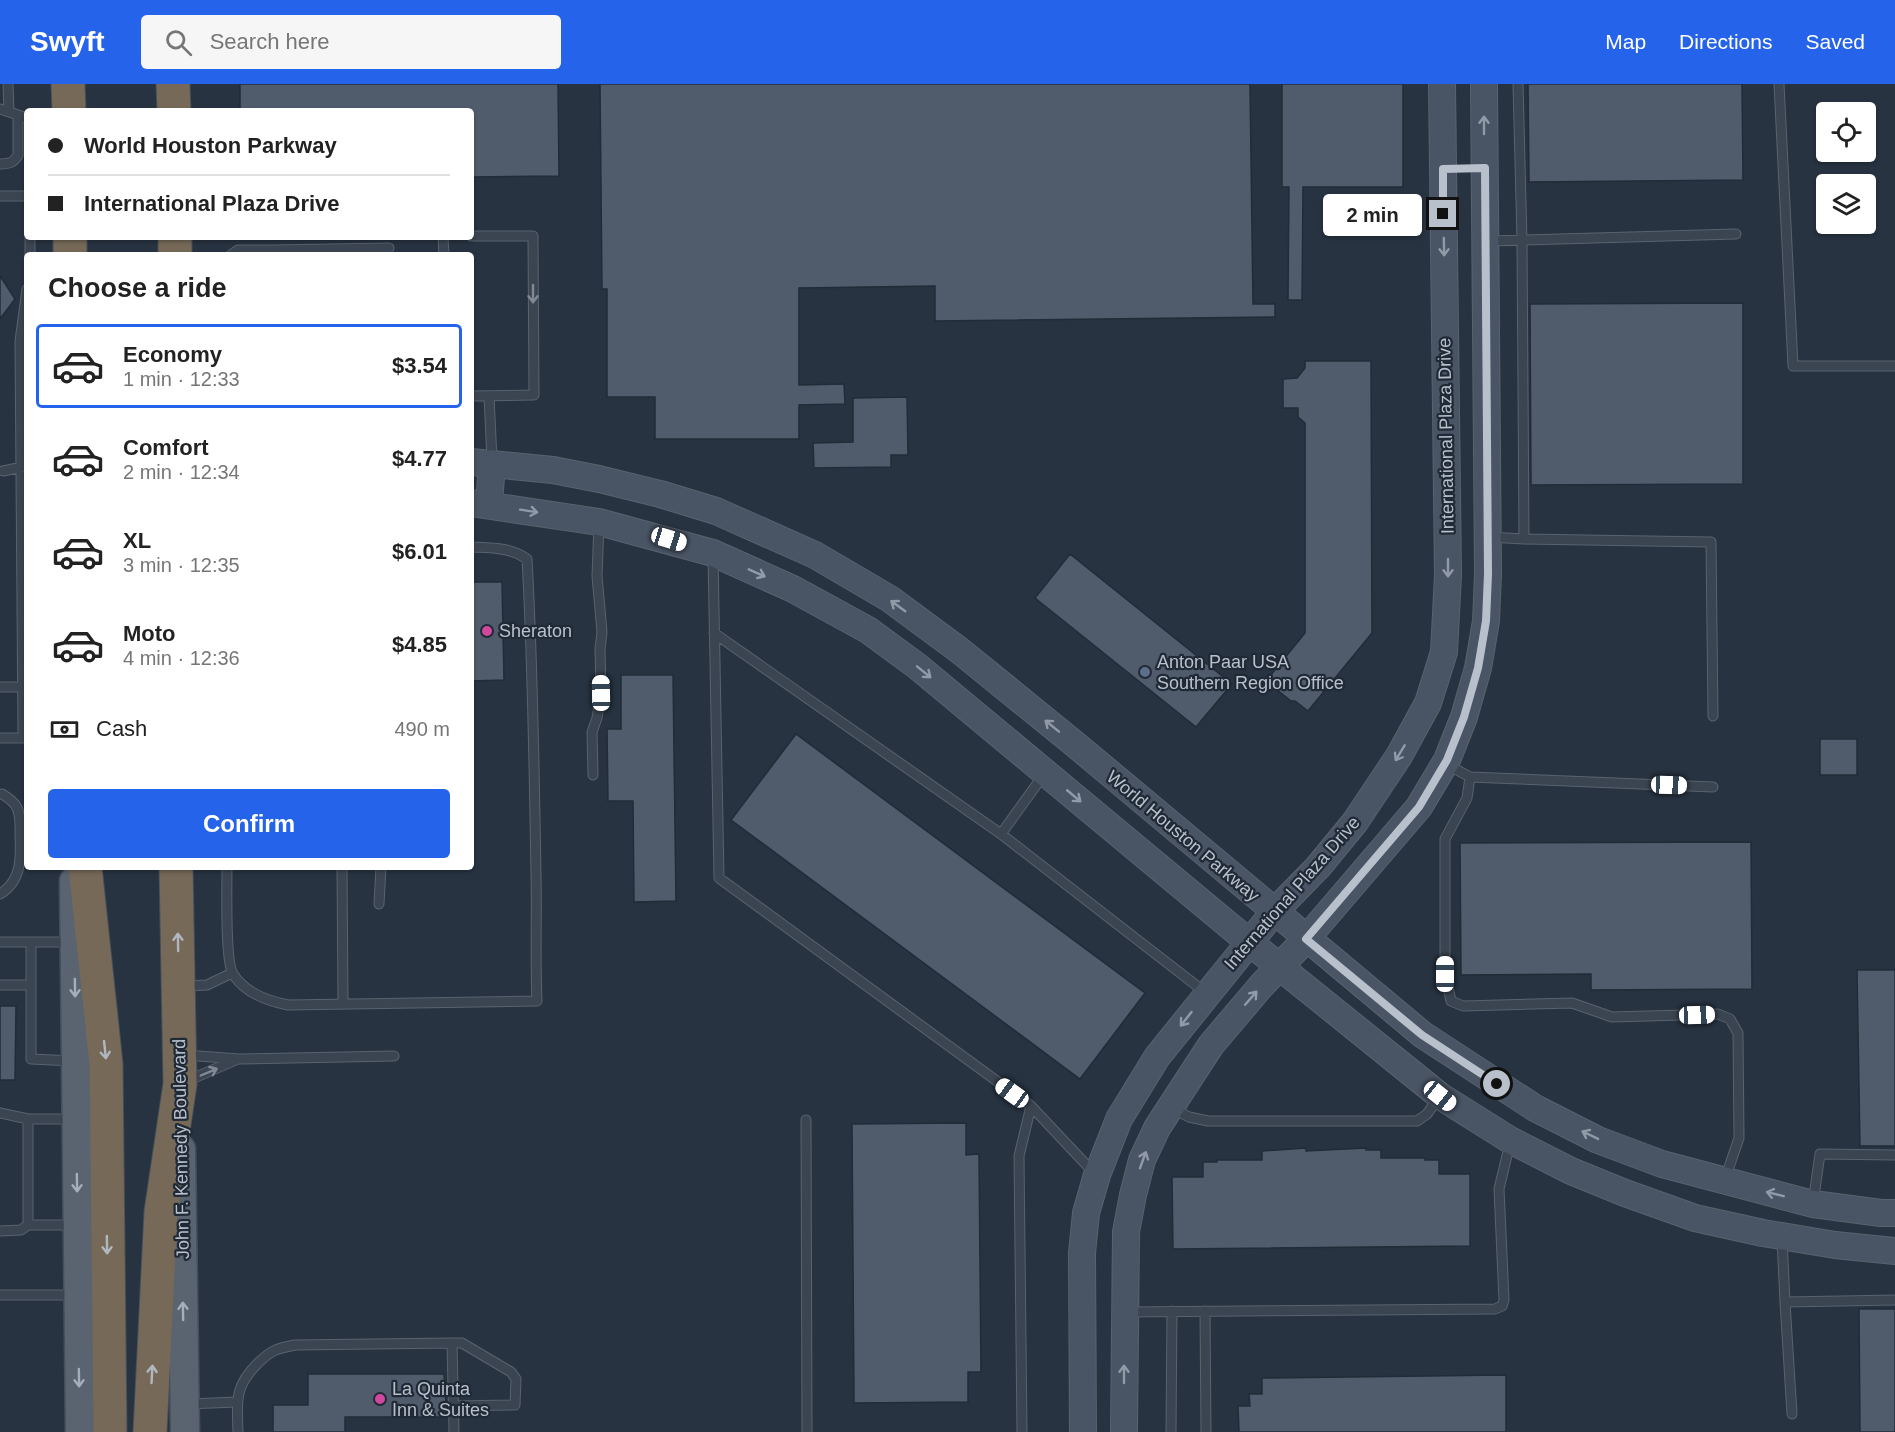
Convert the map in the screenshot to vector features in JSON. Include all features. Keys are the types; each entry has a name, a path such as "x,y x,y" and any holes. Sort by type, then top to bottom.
{"highway":[{"path":"68,84 69,108"},
{"path":"173,84 174,108"},
{"path":"85,870 106,1064 110,1421"},
{"name":"John F. Kennedy Boulevard","path":"177,870 179,1070"},
{"path":"150,1432 161,1212 179,1070"}],"main road":[{"path":"73,870 80,1432"},
{"name":"John F. Kennedy Boulevard","path":"179,1070 185,1432"}],"street":[{"name":"International Plaza Drive","path":"1083,1432 1082,1252 1086,1213 1097,1175 1119,1119 1151,1066 1206,993 1274,912 1318,867 1355,822 1399,756 1428,703 1444,652 1448,575 1442,84"},
{"path":"1124,1432 1126,1232 1142,1160 1157,1128 1211,1045 1419,807 1445,764 1464,717 1478,668 1486,621 1488,537 1484,84"},
{"path":"1443,169 1485,168"},
{"path":"1446,443 1487,442"},
{"path":"482,462 480,504 599,522 713,553 793,589 868,630 917,666 1249,942 1440,1096 1510,1140 1582,1175 1695,1218 1810,1241 1895,1251"},
{"name":"World Houston Parkway","path":"482,462 591,477 716,511 814,555 890,599 959,650 1076,745 1422,1035 1535,1108 1598,1140 1662,1164 1813,1204 1895,1213"},
{"path":"793,589 814,555"},
{"path":"1428,703 1464,717"},
{"path":"1046,772 1076,745"},
{"path":"1510,1140 1535,1108"},
{"path":"1097,1175 1133,1196"},
{"path":"1810,1241 1813,1204"}],"lane":[{"path":"0,164 10,164 16,160 18,155 14,113 8,84"},
{"path":"1518,84 1522,241 1524,539"},
{"path":"1779,84 1793,366 1895,366"},
{"path":"0,196 24,196"},
{"path":"1485,241 1736,234"},
{"path":"474,236 533,236 534,395 474,396"},
{"path":"235,252 238,250 272,252 389,249"},
{"path":"24,311 20,341 24,466 24,712"},
{"path":"482,462 489,396"},
{"path":"3,471 24,466"},
{"path":"593,775 592,732 601,693 602,632 597,576 599,522"},
{"path":"1488,537 1711,542 1713,716"},
{"path":"227,870 229,954 232,973 253,994 270,1002 288,1005 537,1001 533,699 527,559 517,552 474,547"},
{"path":"713,553 719,878 1030,1106 1097,1175"},
{"path":"714,633 1000,834 1206,993"},
{"path":"0,687 23,687"},
{"path":"0,738 24,738"},
{"path":"1445,764 1470,777 1713,787"},
{"path":"1000,834 1046,772"},
{"path":"1470,777 1467,798 1445,839 1445,974 1451,1001 1463,1006 1572,1004 1612,1017 1718,1014 1730,1019 1738,1033 1739,1138 1724,1181"},
{"path":"0,894 7,890 14,881 21,859 20,816 16,805 1,794"},
{"path":"342,870 343,1004"},
{"path":"379,904 381,870"},
{"path":"0,942 74,942"},
{"path":"31,942 31,1059 76,1061"},
{"path":"178,986 207,985 232,973"},
{"path":"0,985 31,985"},
{"path":"179,1070 239,1059 394,1056"},
{"path":"179,1070 239,1059"},
{"path":"1170,1107 1189,1117 1208,1121 1417,1121 1427,1114 1440,1096"},
{"path":"1022,1432 1019,1156 1030,1106"},
{"path":"0,1113 28,1119 77,1119"},
{"path":"28,1119 28,1226"},
{"path":"806,1120 807,1432"},
{"path":"1124,1312 1495,1309 1502,1306 1504,1300 1499,1189 1510,1140"},
{"path":"1813,1204 1820,1154 1895,1155"},
{"path":"0,1231 21,1230 28,1226 78,1226"},
{"path":"1782,1236 1792,1414"},
{"path":"0,1295 78,1295"},
{"path":"1785,1302 1895,1300"},
{"path":"1171,1432 1172,1311"},
{"path":"1205,1311 1206,1432"},
{"path":"452,1343 454,1432"},
{"path":"238,1432 237,1402 245,1376 271,1351 295,1345 462,1343 511,1372 516,1378 515,1405 453,1406"},
{"path":"184,1404 237,1402"}],"building":[{"path":"240,84 558,84 559,176 474,177 474,108 240,108"},
{"path":"600,84 1250,84 1253,304 1275,304 1275,317 935,321 935,286 799,288 799,385 844,384 845,404 799,405 799,439 655,439 655,397 607,397 607,289 602,289"},
{"path":"1282,84 1403,84 1403,187 1303,187 1302,300 1288,300 1289,187 1282,187"},
{"path":"1528,84 1742,84 1743,180 1529,182"},
{"path":"0,276 15,299 0,319"},
{"path":"1743,303 1743,484 1531,485 1530,304"},
{"path":"1305,361 1371,361 1372,633 1308,711 1266,681 1305,633 1305,423 1298,417 1298,408 1283,408 1283,379 1297,378 1305,368"},
{"path":"907,397 908,455 891,455 891,467 814,468 813,443 853,442 853,398"},
{"path":"1070,554 1232,684 1196,727 1035,598"},
{"name":"Sheraton","path":"474,582 502,582 504,680 474,681"},
{"path":"621,675 673,675 676,901 634,902 633,801 608,801 607,729 621,729"},
{"path":"796,734 1145,993 1080,1079 731,820"},
{"path":"1820,739 1857,739 1857,775 1820,775"},
{"path":"1751,842 1752,989 1591,990 1591,974 1461,975 1460,843"},
{"path":"1857,970 1895,970 1895,1146 1860,1146"},
{"path":"0,1006 16,1006 15,1080 0,1080"},
{"path":"966,1123 966,1155 979,1154 981,1372 968,1372 968,1402 854,1403 852,1124"},
{"path":"1306,1148 1306,1151 1366,1148 1366,1150 1381,1150 1381,1158 1439,1160 1439,1174 1470,1174 1470,1246 1173,1249 1172,1177 1203,1177 1203,1162 1262,1160 1262,1151"},
{"path":"1859,1309 1895,1309 1895,1432 1860,1432"},
{"name":"La Quinta Inn & Suites","path":"308,1374 444,1374 447,1417 345,1417 345,1432 273,1432 273,1405 308,1405"},
{"path":"1506,1375 1506,1432 1239,1432 1238,1406 1250,1406 1249,1394 1262,1394 1262,1378"}],"place":[{"name":"Sheraton","path":"487,631"},
{"name":"Anton Paar USA Southern Region Office","path":"1145,672"},
{"name":"La Quinta Inn & Suites","path":"380,1399"}],"route":[{"path":"1443,214 1443,169 1485,168 1488,574 1486,621 1478,668 1464,717 1447,760 1419,807 1306,939 1422,1035 1497,1084"}]}
